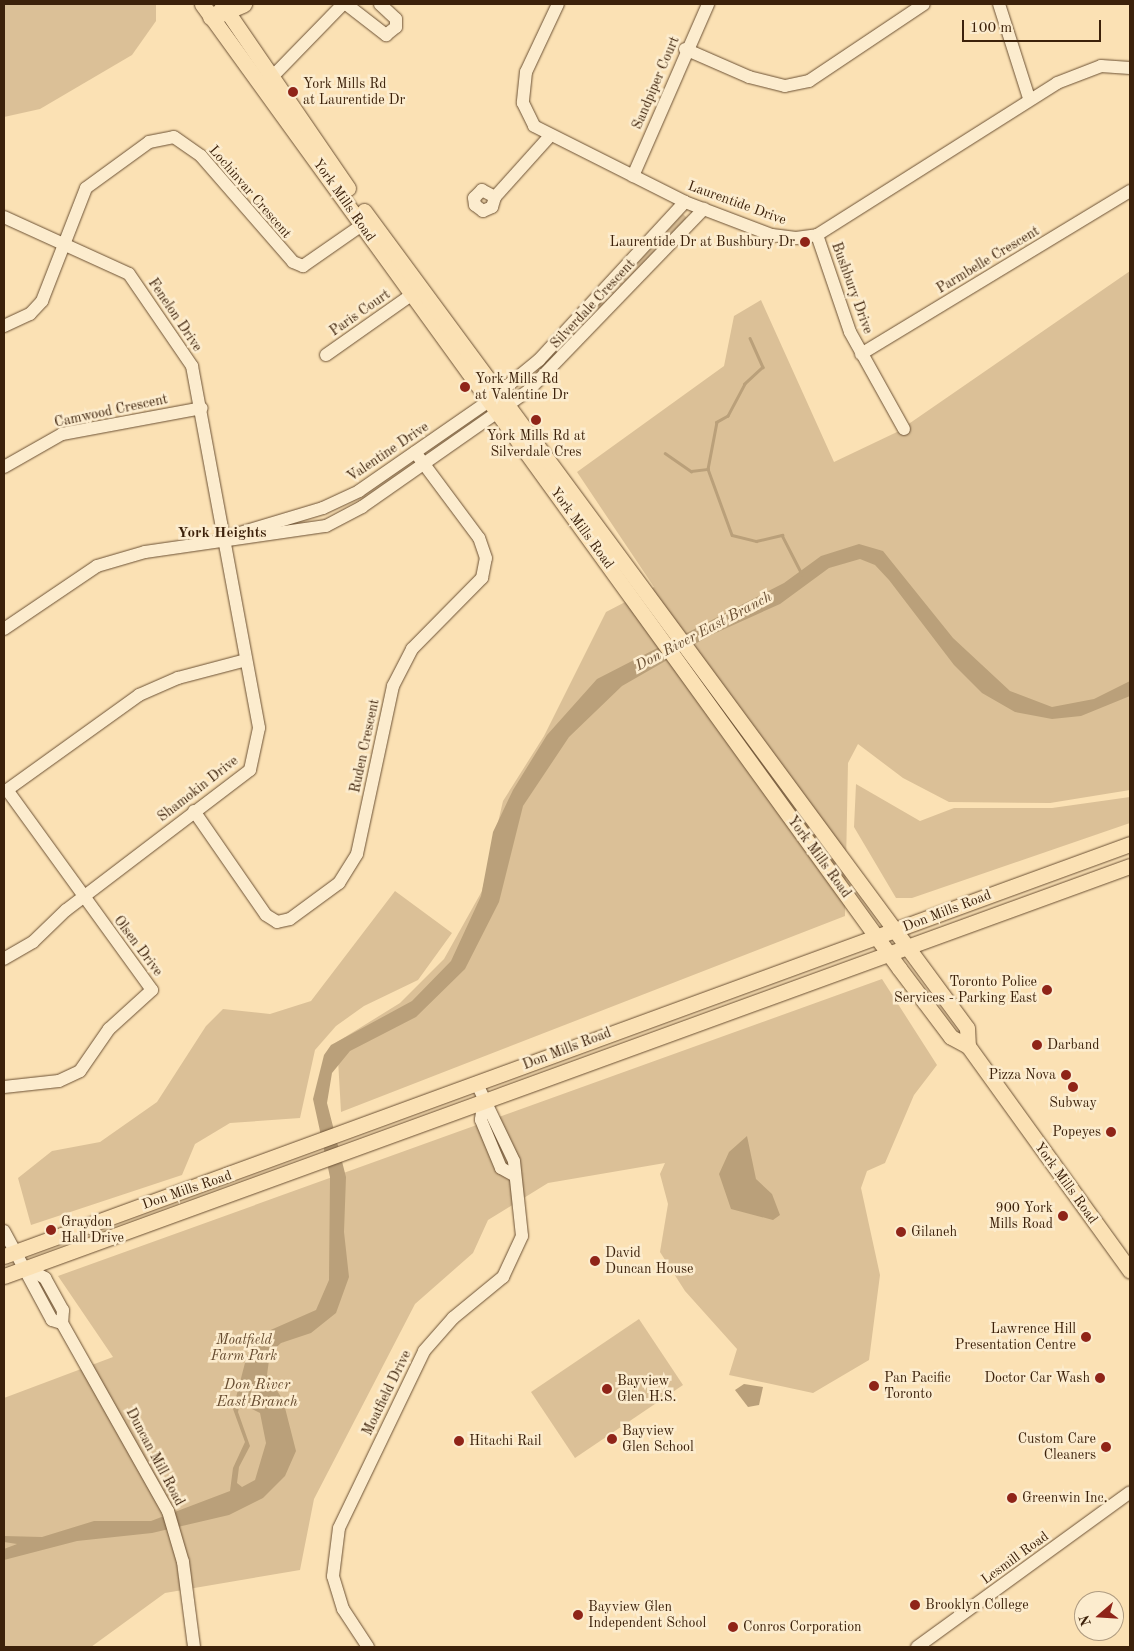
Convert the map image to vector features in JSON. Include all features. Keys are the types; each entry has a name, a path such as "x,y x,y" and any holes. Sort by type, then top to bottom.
{"highway":[{"path":"218,7 243,4"}],"main road":[{"name":"York Mills Road","path":"218,7 274,76 370,220 635,589 712,683 967,1028 968,1046"},
{"name":"York Mills Road","path":"218,7 362,226 411,295 499,402"},
{"name":"York Mills Road","path":"635,589 699,692 888,953 951,1037 968,1046 1130,1271"},
{"name":"Don Mills Road","path":"11,1254 240,1172 1130,844"},
{"name":"Don Mills Road","path":"4,1276 1130,866"},
{"path":"1054,871 1059,892"}],"street":[{"path":"274,76 345,4 386,35 396,27 396,19 380,4"},
{"name":"Laurentide Drive","path":"558,4 526,72 523,103 534,126 550,136 685,202 772,235 817,235"},
{"name":"Sandpiper Court","path":"634,176 685,49 708,4"},
{"path":"685,49 749,77 785,86 809,81 924,4"},
{"path":"999,4 1029,98"},
{"path":"817,235 1029,98 1101,66 1130,68"},
{"path":"495,197 550,136"},
{"name":"Lochinvar Crescent","path":"67,242 86,188 149,142 174,137 201,156 293,262 304,266 362,226"},
{"name":"Parmbelle Crescent","path":"861,354 1130,192"},
{"name":"Silverdale Crescent","path":"499,402 685,202"},
{"name":"Silverdale Crescent","path":"499,402 552,370 704,209"},
{"name":"Fenelon Drive","path":"4,216 67,242 129,274 146,295 192,366 202,408 226,538"},
{"name":"Bushbury Drive","path":"817,235 861,354 904,428"},
{"path":"4,326 30,314 42,301 67,242"},
{"name":"Paris Court","path":"326,355 411,295"},
{"name":"Valentine Drive","path":"4,629 97,566 145,552 226,538 323,508 359,491 415,452 499,402"},
{"name":"Valentine Drive","path":"226,538 269,537 326,526 424,463 499,402"},
{"name":"Camwood Crescent","path":"4,467 62,434 202,408"},
{"name":"Ruden Crescent","path":"194,812 266,915 277,922 290,919 339,883 357,854 393,686 412,649 482,578 486,558 479,538 415,452"},
{"name":"Shamokin Drive","path":"4,959 33,942 84,898 250,770 259,728 226,538"},
{"name":"Olsen Drive","path":"4,1087 70,1077 92,1057 109,1029 150,996 146,977 84,898 6,792 139,695 178,678 246,660"},
{"name":"Moatfield Drive","path":"368,1647 338,1596 333,1576 334,1544 424,1351 453,1318 503,1276 514,1260 524,1220 512,1174 511,1154 495,1114 484,1100 477,1084"},
{"path":"4,1231 11,1254"},
{"name":"Duncan Mill Road","path":"11,1254 28,1268 31,1284 52,1320 62,1322 158,1487 183,1562 194,1647"},
{"name":"Lesmill Road","path":"917,1647 1130,1492"}],"green space":[{"path":"4,4 156,4 156,21 132,55 40,109 4,117"},
{"path":"683,214 687,218 534,382 522,388"},
{"path":"1130,271 1130,790 1050,803 949,802 903,778 858,744 848,763 845,916 341,1112 337,1042 400,1003 444,959 482,891 503,801 544,736 606,612 654,587 577,472 724,366 734,316 761,300 834,462 897,432"},
{"path":"856,784 920,821 954,808 1052,808 1130,797 1130,823 912,898 896,898 854,827"},
{"path":"395,891 452,933 418,980 364,1006 336,1026 315,1050 300,1118 230,1123 195,1144 182,1175 31,1225 18,1178 52,1151 100,1142 157,1102 206,1026 223,1009 270,1014 311,1001"},
{"name":"Moatfield Farm Park","path":"882,979 937,1065 914,1095 885,1163 867,1171 861,1188 880,1275 869,1360 813,1393 729,1375 737,1349 685,1291 660,1252 668,1204 660,1174 665,1163 548,1183 488,1220 473,1253 415,1304 314,1499 300,1570 165,1593 91,1647 4,1647 4,1398 113,1357 58,1276"},
{"name":"Bayview Glen H.S.","path":"639,1319 683,1385 575,1458 531,1392"}],"water":[{"name":"Don River East Branch","path":"859,544 883,551 953,638 1010,691 1052,707 1094,699 1130,681 1130,696 1081,716 1052,719 1015,712 982,693 954,665 889,580 875,565 860,559 829,568 780,604 709,636 622,686 569,737 523,806 499,902 465,969 416,1017 350,1051 332,1073 327,1103 346,1177 344,1232 349,1277 336,1313 311,1333 281,1343 270,1353 267,1375 283,1400 296,1451 285,1476 263,1498 229,1515 152,1533 77,1541 4,1560 4,1549 17,1544 4,1542 4,1536 42,1537 94,1521 151,1521 230,1491 233,1468 245,1442 233,1409 246,1359 257,1336 316,1310 329,1280 330,1177 313,1099 324,1055 331,1045 412,1001 451,961 481,896 493,832 513,790 547,735 597,679 784,583 821,556","holes":["240,1403 260,1413 266,1443 255,1480 242,1487 237,1483 239,1467 250,1446 238,1412"]},
{"path":"747,1136 756,1179 772,1194 780,1215 773,1220 731,1209 719,1174 729,1152"},
{"path":"744,1384 763,1387 759,1405 748,1407 735,1390"}],"waterway":[{"path":"750,338 763,367 745,384 728,416 717,422 708,469 732,535 756,541 782,535 802,574"},
{"path":"665,453 691,471 708,469"}],"place":[{"name":"York Mills Rd at Laurentide Dr","path":"293,92"},
{"name":"Laurentide Dr at Bushbury Dr","path":"805,242"},
{"name":"York Mills Rd at Valentine Dr","path":"465,387"},
{"name":"York Mills Rd at Silverdale Cres","path":"536,420"},
{"name":"Toronto Police Services - Parking East","path":"1047,990"},
{"name":"Darband","path":"1037,1045"},
{"name":"Pizza Nova","path":"1066,1075"},
{"name":"Subway","path":"1073,1087"},
{"name":"Popeyes","path":"1111,1132"},
{"name":"900 York Mills Road","path":"1063,1216"},
{"name":"Graydon Hall Drive","path":"51,1230"},
{"name":"Gilaneh","path":"901,1232"},
{"name":"David Duncan House","path":"595,1261"},
{"name":"Lawrence Hill Presentation Centre","path":"1086,1337"},
{"name":"Doctor Car Wash","path":"1100,1378"},
{"name":"Pan Pacific Toronto","path":"874,1386"},
{"name":"Bayview Glen H.S.","path":"607,1389"},
{"name":"Bayview Glen School","path":"612,1439"},
{"name":"Hitachi Rail","path":"459,1441"},
{"name":"Custom Care Cleaners","path":"1106,1447"},
{"name":"Greenwin Inc.","path":"1012,1498"},
{"name":"Brooklyn College","path":"915,1605"},
{"name":"Bayview Glen Independent School","path":"578,1615"},
{"name":"Conros Corporation","path":"733,1627"}],"district":[{"name":"York Heights","path":"222,534"}]}
